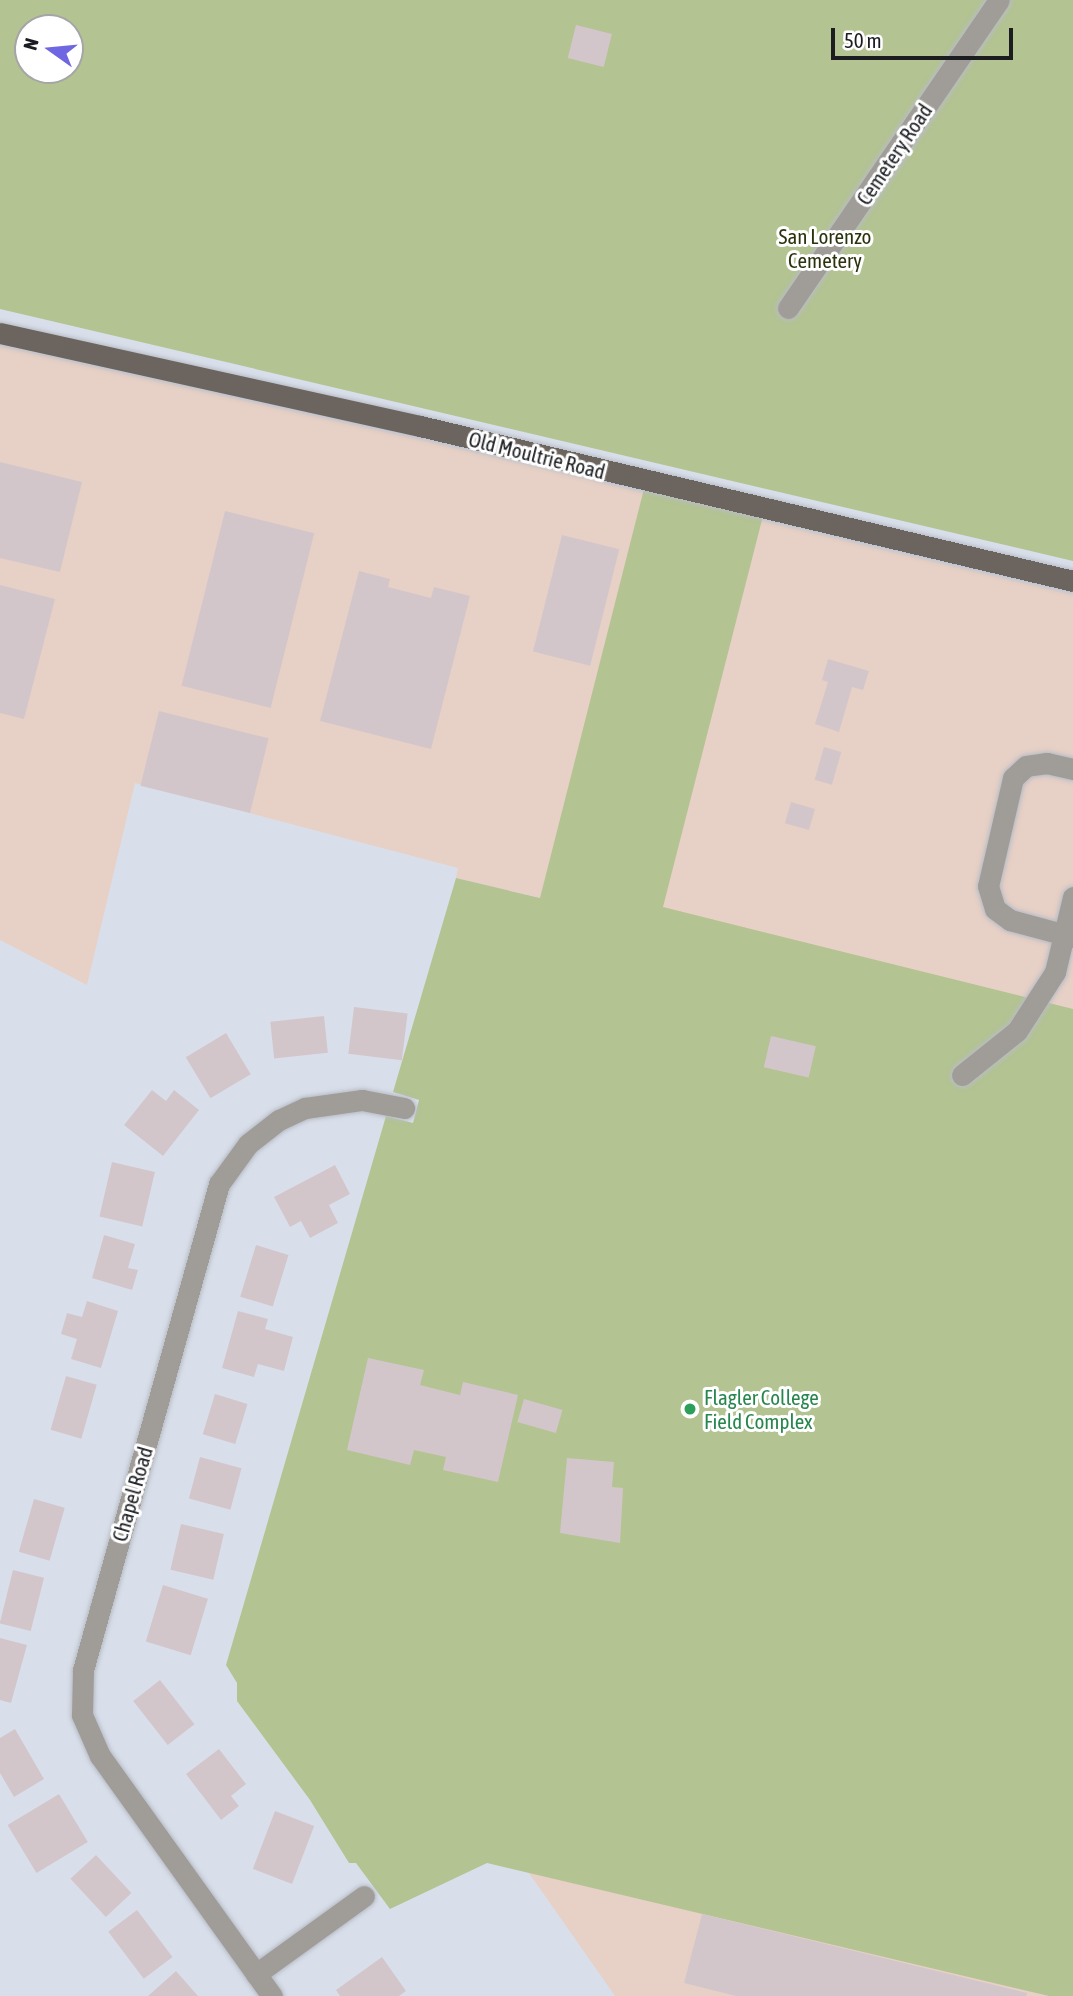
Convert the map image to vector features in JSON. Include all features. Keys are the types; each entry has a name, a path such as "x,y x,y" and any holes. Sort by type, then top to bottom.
{"main road":[{"name":"Old Moultrie Road","path":"0,333 420,426 1073,581"}],"street":[{"name":"Cemetery Road","path":"788,308 999,0"},
{"path":"1068,936 1010,920 995,909 988,886 1013,778 1026,766 1046,763 1073,769"},
{"path":"962,1075 1017,1031 1055,972 1068,936 1073,897"},
{"name":"Chapel Road","path":"272,1996 100,1756 82,1715 83,1670 219,1184 248,1144 279,1120 305,1108 362,1100 404,1108"},
{"path":"256,1974 364,1896"}],"shaded area":[{"path":"0,345 417,438 1073,594 1073,1024 456,878 458,868 135,783 87,985 0,940"},
{"path":"522,1863 548,1868 1049,1996 615,1996"}],"green space":[{"name":"San Lorenzo Cemetery","path":"0,0 1073,0 1073,561 0,309"},
{"name":"Flagler College Field Complex","path":"646,481 765,508 663,907 1073,1009 1073,1996 1049,1996 487,1863 390,1909 356,1863 349,1863 310,1800 237,1701 237,1683 226,1665 386,1116 413,1123 419,1100 393,1092 456,878 540,898"}],"building":[{"path":"576,25 612,34 604,67 568,58"},
{"path":"0,462 82,482 60,572 0,558"},
{"path":"225,511 314,533 271,708 181,686"},
{"path":"562,535 619,549 590,666 533,651"},
{"path":"359,571 390,579 388,587 431,598 434,587 470,596 431,749 320,721"},
{"path":"0,585 55,599 24,719 0,713"},
{"path":"828,659 869,671 863,690 852,687 839,732 815,724 828,682 822,680"},
{"path":"159,711 269,738 250,813 140,786"},
{"path":"824,747 841,752 832,785 815,780"},
{"path":"791,802 815,809 809,830 785,823"},
{"path":"354,1007 408,1014 402,1060 348,1054"},
{"path":"324,1016 328,1053 274,1058 270,1022"},
{"path":"226,1033 251,1074 210,1098 186,1057"},
{"path":"771,1036 816,1046 809,1078 764,1067"},
{"path":"152,1090 166,1101 174,1090 199,1110 163,1156 124,1125"},
{"path":"112,1162 155,1172 142,1226 99,1217"},
{"path":"335,1165 350,1194 329,1205 338,1223 310,1238 301,1221 290,1227 274,1197"},
{"path":"104,1235 135,1244 128,1268 138,1270 132,1290 92,1278"},
{"path":"256,1245 289,1255 273,1307 240,1297"},
{"path":"87,1301 118,1311 101,1368 71,1359 77,1339 61,1334 67,1313 82,1317"},
{"path":"238,1311 268,1319 265,1329 293,1337 284,1371 258,1364 254,1377 222,1368"},
{"path":"368,1358 424,1370 420,1385 460,1395 463,1382 518,1395 498,1482 443,1470 446,1457 414,1450 410,1465 347,1450"},
{"path":"66,1376 97,1385 81,1439 51,1430"},
{"path":"215,1394 248,1404 235,1444 203,1434"},
{"path":"524,1399 562,1410 556,1433 517,1422"},
{"path":"200,1457 242,1468 230,1510 189,1499"},
{"path":"567,1458 614,1462 612,1487 623,1488 620,1543 560,1533"},
{"path":"34,1499 65,1508 50,1561 19,1552"},
{"path":"181,1524 224,1534 213,1580 170,1570"},
{"path":"13,1570 44,1578 31,1631 0,1623"},
{"path":"163,1585 208,1599 191,1655 146,1641"},
{"path":"0,1638 27,1645 11,1703 0,1700"},
{"path":"160,1680 194,1724 168,1745 133,1701"},
{"path":"15,1729 44,1779 14,1797 0,1773 0,1738"},
{"path":"219,1749 246,1784 231,1796 239,1806 221,1820 186,1774"},
{"path":"59,1794 88,1842 36,1873 8,1825"},
{"path":"275,1811 314,1826 292,1884 253,1869"},
{"path":"96,1855 131,1893 106,1917 70,1879"},
{"path":"137,1910 173,1957 144,1979 108,1932"},
{"path":"702,1914 1027,1993 1026,1996 736,1996 684,1983"},
{"path":"382,1957 406,1991 399,1996 340,1996 336,1990"},
{"path":"176,1971 198,1996 148,1996"}],"place":[{"name":"Flagler College Field Complex","path":"690,1409"}]}
